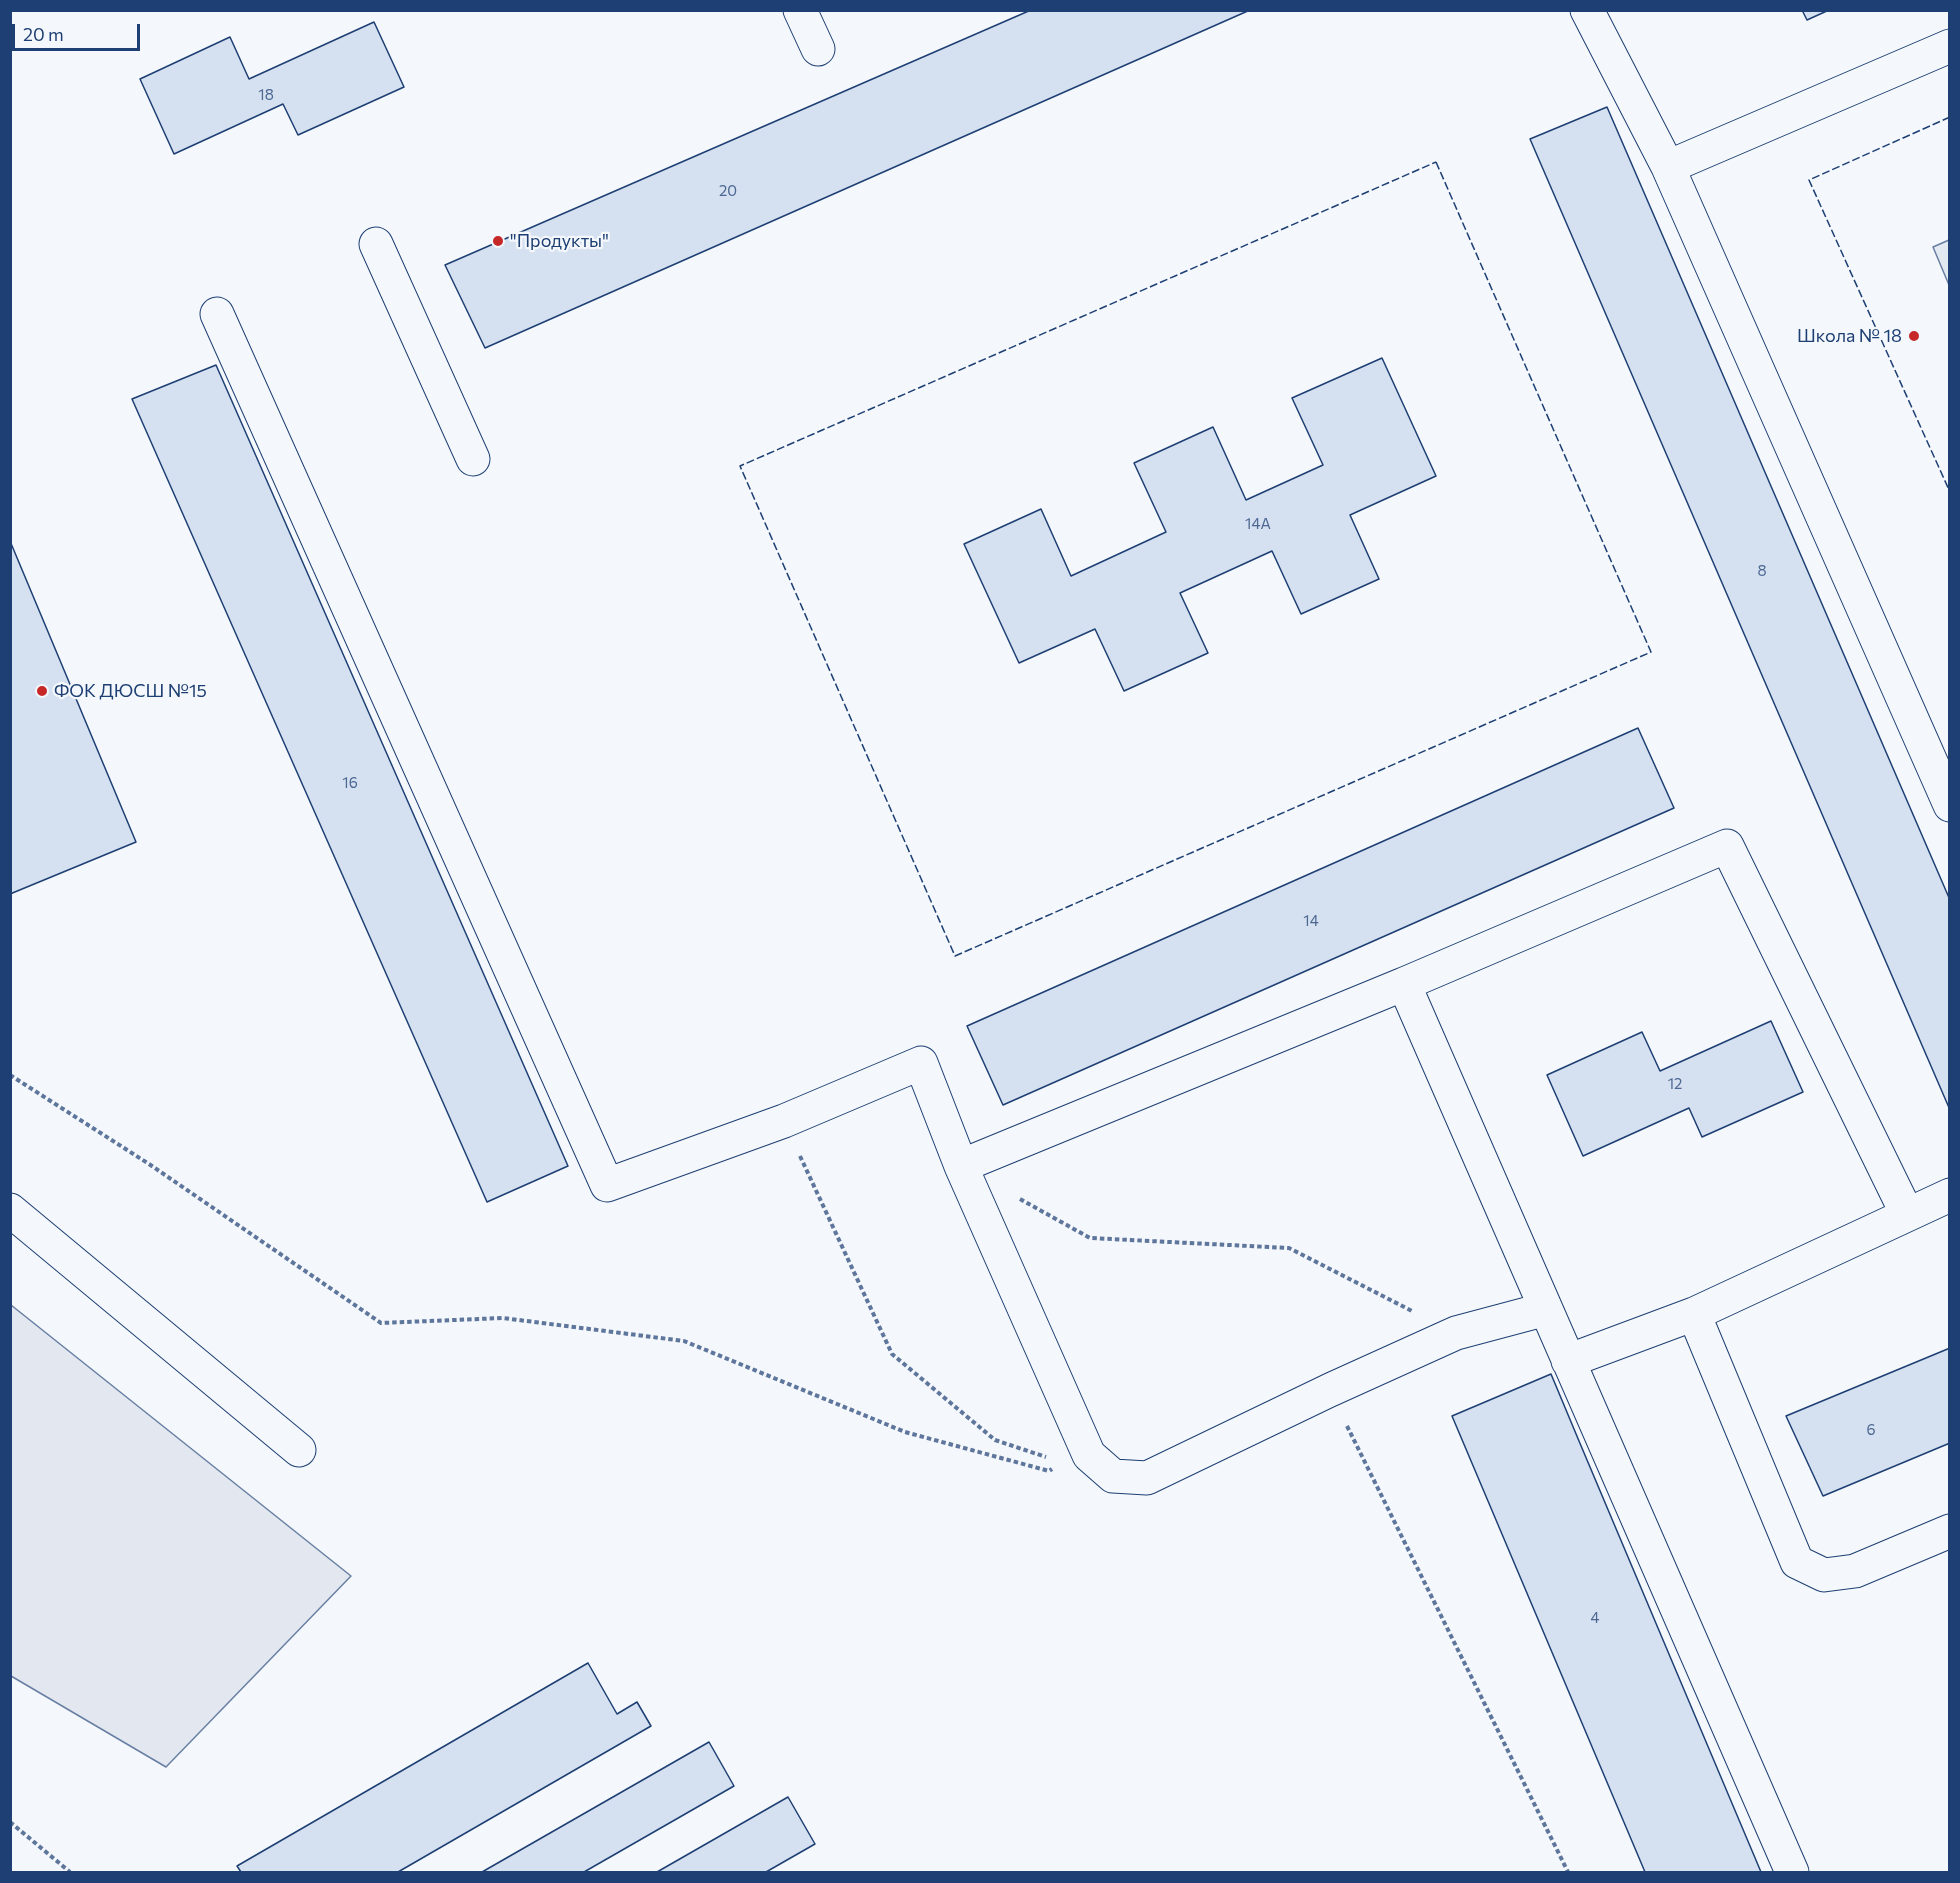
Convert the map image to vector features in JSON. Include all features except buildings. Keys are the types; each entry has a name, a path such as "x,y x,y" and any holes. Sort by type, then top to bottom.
{"street":[{"path":"800,10 818,49"},
{"path":"1587,10 1668,167 1950,805"},
{"path":"1668,167 1950,46"},
{"path":"376,244 473,459"},
{"path":"218,314 607,1185 784,1121 921,1063 961,1166 1089,1455 1113,1476 1147,1478 1330,1390 1456,1333 1546,1309"},
{"path":"961,1166 1404,984 1727,846 1907,1214"},
{"path":"1404,984 1792,1872"},
{"path":"1568,1361 1694,1314 1950,1195"},
{"path":"10,1210 299,1450"},
{"path":"1694,1314 1797,1562 1824,1575 1855,1571 1950,1532"}],"path":[{"path":"10,1075 149,1164 381,1323 503,1317 684,1341 905,1432 1049,1471 1089,1455"},
{"path":"784,1121 892,1354 995,1440 1045,1457 1089,1455"},
{"path":"961,1166 1090,1238 1289,1248 1456,1333"},
{"path":"1330,1390 1568,1872"},
{"path":"10,1822 70,1872"}],"shaded area":[{"path":"1949,240 1949,285 1933,247"},
{"path":"11,1305 351,1576 166,1767 11,1676"}],"fence":[{"path":"1950,117 1809,180 1950,492"},
{"path":"1436,162 1651,652 955,956 740,466 1436,162"}],"place":[{"name":"\"Продукты\"","path":"498,241"},
{"name":"Школа № 18","path":"1914,336"},
{"name":"ФОК ДЮСШ №15","path":"42,691"}]}
